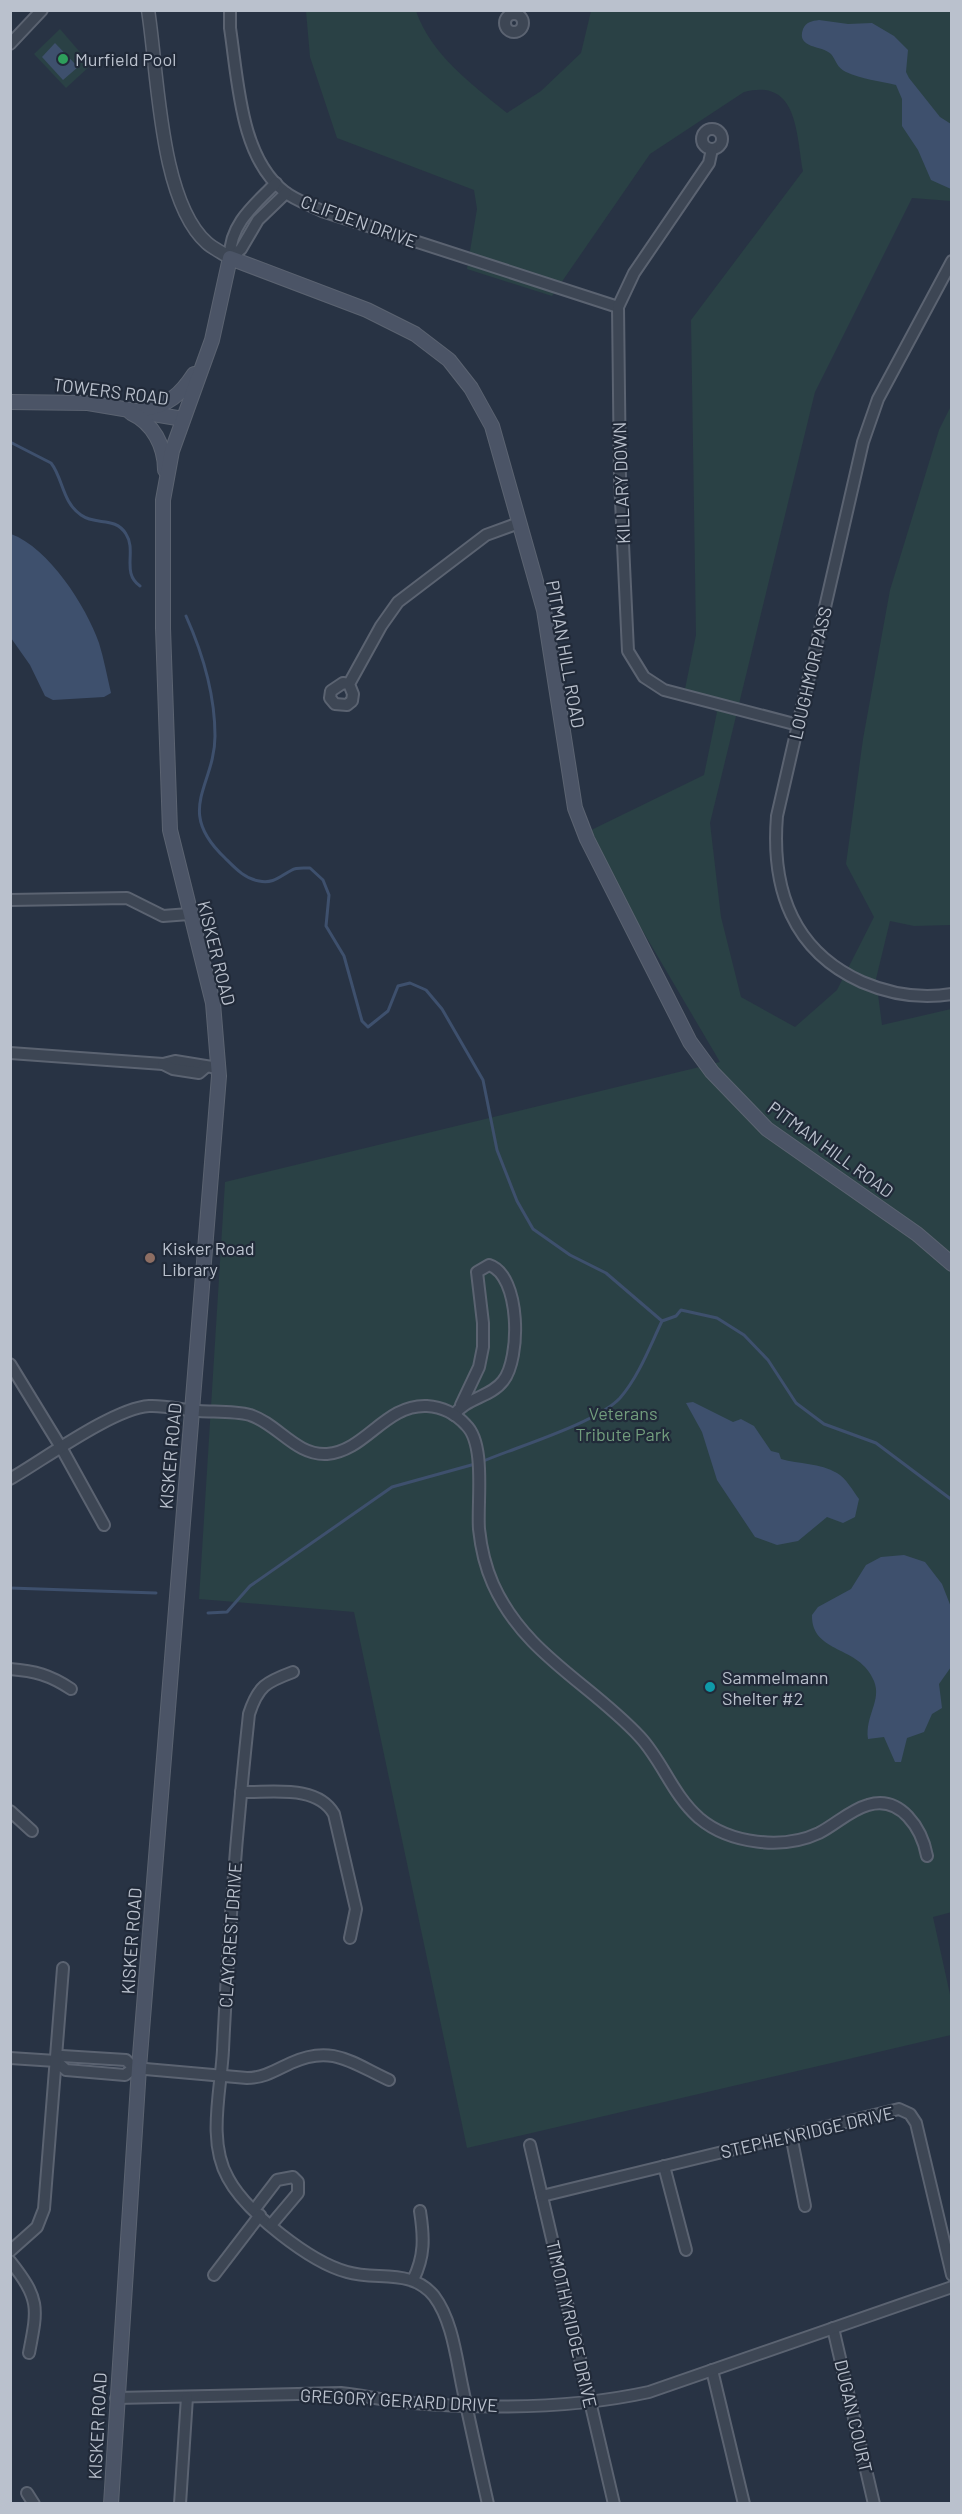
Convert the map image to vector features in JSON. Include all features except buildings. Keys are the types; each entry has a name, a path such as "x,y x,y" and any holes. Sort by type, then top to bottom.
{"main road":[{"name":"TOWERS ROAD","path":"10,402 88,403 183,418 208,352 230,258"},
{"name":"PITMAN HILL ROAD","path":"230,258 367,310 415,334 449,360 471,388 492,426 544,610 575,808 587,839 690,1042 712,1072 767,1129 917,1234 951,1264"},
{"path":"132,410 163,405 177,396 208,352"},
{"path":"112,407 140,418 151,427 164,455 165,483"},
{"name":"KISKER ROAD","path":"111,2504 137,2068 192,1411 212,1068 213,1003 189,914 170,830 163,628 165,483 183,418"}],"street":[{"path":"10,44 42,10"},
{"name":"PITMAN HILL ROAD","path":"148,10 170,171 186,214 206,242 230,258"},
{"name":"CLIFDEN DRIVE","path":"230,10 230,28 249,140 276,183 286,193 322,211 618,307"},
{"name":"KILLARY DOWN","path":"712,149 709,164 634,273 618,307 617,336 628,651 633,663 644,677 664,690 798,725"},
{"path":"230,258 230,239 242,220 276,183"},
{"path":"230,258 241,249 252,227 286,193"},
{"path":"242,220 252,227"},
{"name":"LOUGHMOR PASS","path":"951,261 878,399 863,442 777,816 775,837 779,876 791,915 810,946 838,970 881,990 931,996 951,994"},
{"path":"349,684 381,626 398,602 486,535 519,523"},
{"path":"10,900 127,898 164,916 189,914"},
{"path":"10,1053 163,1064 173,1069 198,1072 212,1068"},
{"path":"454,1415 479,1367 483,1323 477,1272 489,1265 501,1273 509,1290 516,1327 514,1348 504,1380 461,1405"},
{"path":"10,1364 62,1449 104,1525"},
{"path":"10,1479 121,1413 149,1406 249,1415 303,1449 320,1454 332,1454 346,1448 389,1417 415,1406 434,1407 454,1415 470,1429 474,1437 478,1465 482,1551 503,1605 536,1648 585,1685 640,1737 680,1800 705,1823 738,1838 782,1842 815,1834 866,1805 878,1803 902,1811 912,1819 920,1830 927,1856"},
{"path":"10,1669 36,1671 52,1677 70,1689"},
{"name":"CLAYCREST DRIVE","path":"293,1672 271,1680 256,1692 249,1714 241,1792 218,2118 219,2157 228,2180 257,2213 316,2260 350,2273 383,2274 413,2280 434,2296 446,2319 488,2504"},
{"path":"241,1792 307,1794 330,1806 334,1814 356,1909 350,1938"},
{"path":"10,1811 32,1831"},
{"path":"10,2251 23,2242 37,2227 44,2209 63,1968"},
{"path":"10,2058 56,2061 62,2056 126,2060 137,2068 262,2078 304,2057 332,2054 389,2080"},
{"name":"STEPHENRIDGE DRIVE","path":"542,2196 895,2108 910,2114 916,2123 951,2275"},
{"path":"790,2135 806,2206"},
{"name":"TIMOTHYRIDGE DRIVE","path":"530,2145 614,2504"},
{"path":"664,2166 686,2250"},
{"path":"214,2274 257,2213 276,2180 293,2177 298,2182 298,2193 271,2225"},
{"path":"413,2280 422,2262 424,2249 420,2211"},
{"path":"10,2260 32,2293 37,2310 29,2353"},
{"name":"GREGORY GERARD DRIVE","path":"116,2398 341,2394 372,2396 399,2402 466,2406 590,2402 649,2392 951,2287"},
{"name":"DUGAN COURT","path":"833,2328 874,2504"},
{"path":"712,2370 744,2504"},
{"path":"180,2504 187,2397"},
{"path":"27,2493 34,2504"}],"green space":[{"name":"Veterans Tribute Park","path":"306,11 416,11 423,27 442,55 467,80 507,113 541,91 581,53 591,11 951,11 951,201 912,198 815,392 710,823 721,917 741,997 795,1027 837,990 874,917 846,864 863,739 890,590 939,430 951,406 951,925 914,926 890,921 876,979 882,1025 951,1009 952,1912 933,1917 951,1999 951,2035 467,2148 354,1612 199,1599 225,1182 720,1062 585,833 704,775 717,712 685,689 696,635 691,320 803,171 795,126 785,101 775,93 762,90 744,92 650,154 552,296 467,269 477,209 474,190 337,138 310,57"},
{"name":"Murfield Pool","path":"60,29 91,65 66,88 34,54"}],"water":[{"path":"819,20 848,24 872,23 894,36 908,50 906,72 909,78 940,117 951,124 951,189 931,180 918,150 902,126 902,99 896,85 846,72 827,51 811,46 803,40 804,27 810,22"},
{"path":"55,43 78,67 63,80 42,57"},
{"path":"11,534 39,552 52,565 75,596 99,643 111,693 104,697 53,700 45,696 30,665 11,638"},
{"path":"693,1402 733,1422 741,1419 754,1426 771,1451 779,1453 781,1459 824,1467 840,1475 859,1499 855,1517 843,1523 827,1517 798,1541 777,1545 755,1537 717,1480 702,1432 686,1403"},
{"path":"904,1555 925,1562 942,1584 951,1607 951,1667 939,1684 942,1708 932,1714 924,1732 907,1738 901,1762 895,1762 884,1737 868,1739 869,1723 876,1695 874,1681 867,1669 858,1661 819,1637 814,1628 812,1615 818,1607 851,1589 866,1565 881,1557"}],"waterway":[{"path":"10,442 51,463 66,497 81,515 122,528 129,541 131,575 140,586"},
{"path":"186,616 203,660 213,705 215,736 213,754 199,811 202,826 210,841 236,869 254,880 264,882 273,880 294,869 303,868 310,868 323,880 329,895 326,926 344,956 362,1021 368,1027 388,1011 398,986 410,983 426,990 442,1009 483,1080 497,1150 517,1201 533,1229 570,1255 606,1273 662,1321"},
{"path":"481,1462 555,1434 609,1407 620,1398 633,1380 662,1321 676,1316 681,1310 717,1318 744,1335 768,1360 796,1403 824,1424 876,1443 952,1500"},
{"path":"208,1613 227,1612 250,1586 392,1487 475,1464"},
{"path":"10,1588 156,1593"}],"place":[{"name":"Murfield Pool","path":"63,59"},
{"name":"Kisker Road Library","path":"150,1258"},
{"name":"Sammelmann Shelter #2","path":"710,1687"}]}
